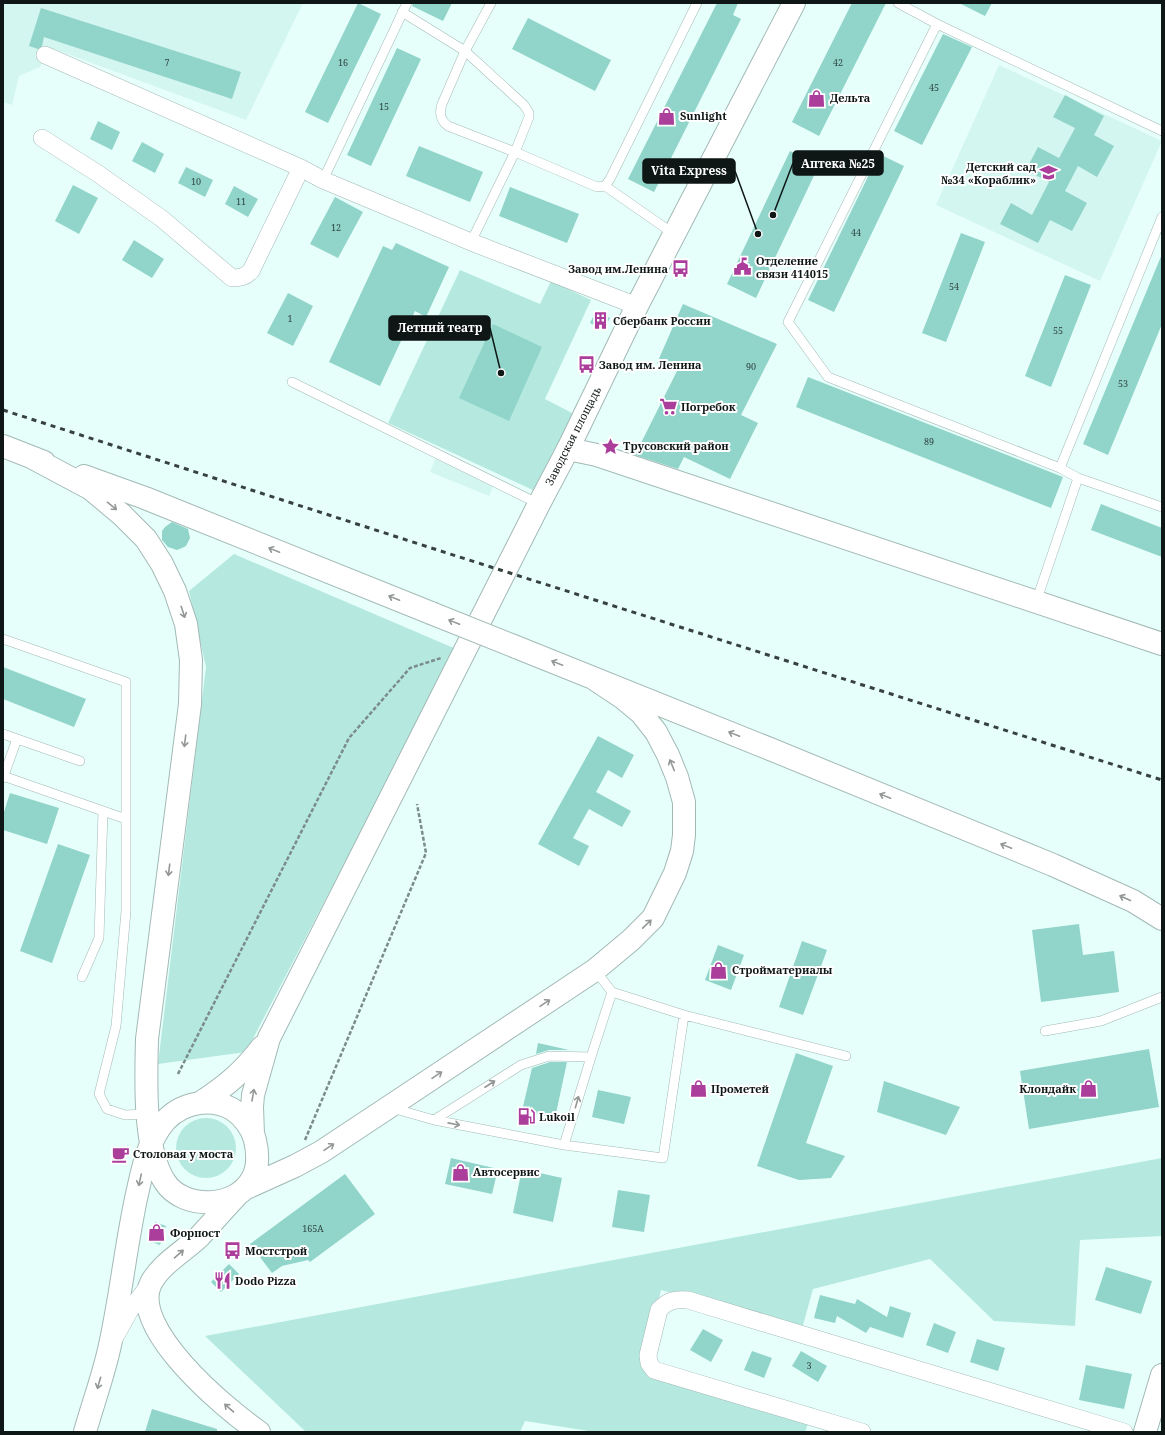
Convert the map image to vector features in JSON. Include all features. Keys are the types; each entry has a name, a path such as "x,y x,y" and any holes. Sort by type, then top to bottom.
{"main road":[{"name":"Заводская площадь","path":"269,1038 568,449 637,306 794,3"},
{"path":"3,446 146,498 431,612 1052,865 1133,901 1161,917"},
{"path":"568,449 597,455 1162,644"},
{"path":"31,457 91,489 127,520 146,539 162,564 175,591 186,624 191,660 190,704 147,1040 146,1076 148,1114 154,1158 165,1183 174,1193 188,1199 202,1202 216,1202 228,1199 321,1152 595,970 631,940 653,918 675,873 682,851 684,835 684,802 677,777 656,732 641,713 623,698 593,678"},
{"path":"200,1103 219,1090 244,1069 269,1038"},
{"path":"259,1432 187,1370 159,1335 147,1300 150,1285 162,1269 198,1237 252,1180 257,1163 257,1149 253,1134 253,1095 269,1038"},
{"path":"85,1432 110,1346 132,1218 145,1162 159,1129 170,1116 181,1108 210,1102 218,1103 236,1112 246,1122 253,1134"},
{"path":"1145,1432 1162,1375"}],"street":[{"path":"45,55 301,168 323,180 471,242 637,306"},
{"path":"42,138 97,173 161,218 232,278 239,278 251,271 301,168"},
{"path":"110,1346 130,1310 155,1277"},
{"path":"862,1432 654,1370 649,1363 648,1355 659,1310 664,1304 671,1300 688,1300 1124,1432"}],"lane":[{"path":"323,180 407,3"},
{"path":"491,3 465,51 442,104 440,110 441,118 448,126 515,152 597,188 605,186 610,179 697,3"},
{"path":"898,3 937,24 1162,131"},
{"path":"402,12 465,51 527,108 529,117 515,152 471,242"},
{"path":"937,24 788,322 828,377 1060,468 1078,478 1162,507"},
{"path":"605,186 674,234"},
{"path":"1060,468 1162,217"},
{"path":"292,382 539,504"},
{"path":"1036,602 1078,478"},
{"path":"3,639 126,682 126,911 116,1026 99,1094 107,1110 125,1114 148,1114"},
{"path":"3,734 80,761"},
{"path":"16,739 3,777 126,819"},
{"path":"82,977 99,938 103,811"},
{"path":"595,970 612,992 684,1015 764,1034 846,1056"},
{"path":"564,1145 590,1057 612,992"},
{"path":"1044,1031 1101,1021 1162,997"},
{"path":"389,1107 434,1120 564,1145 663,1158 684,1015"},
{"path":"434,1120 521,1065 549,1056 590,1057"}],"path":[{"path":"178,1074 349,738 410,668 443,657"},
{"path":"295,1166 426,853 417,804"}],"shaded area":[{"path":"3,3 303,3 246,120 54,49 45,55 40,67 19,76 12,105 3,102"},
{"name":"Детский сад №34 «Кораблик»","path":"999,65 1162,141 1100,281 936,205"},
{"path":"460,270 540,304 551,281 591,300 545,399 574,414 535,491 388,423"},
{"path":"436,457 495,481 489,496 430,472"},
{"path":"234,554 456,649 246,1052 158,1064 206,667 189,591"},
{"path":"206,1118 223,1123 231,1131 236,1148 231,1165 223,1173 206,1178 189,1173 181,1165 176,1148 181,1131 189,1123"},
{"path":"1162,1158 1162,1236 1080,1240 1075,1326 994,1321 930,1259 813,1289 802,1329 661,1290 644,1360 654,1370 814,1408 805,1432 595,1432 525,1421 520,1432 306,1432 205,1336"}],"building":[{"path":"358,3 381,14 328,123 305,112"},
{"path":"413,3 452,3 443,21 412,6"},
{"path":"717,3 738,3 733,15 741,19 654,192 628,179"},
{"path":"852,3 886,3 819,136 792,122"},
{"path":"959,3 992,3 985,16"},
{"path":"41,8 241,72 232,99 44,37 42,46 38,49 29,46"},
{"path":"528,18 611,60 595,91 512,49"},
{"path":"943,34 972,47 922,145 894,131"},
{"path":"397,48 421,59 371,166 347,155"},
{"path":"1065,95 1104,116 1094,135 1114,146 1097,177 1078,166 1065,191 1087,203 1072,231 1050,220 1038,243 1000,224 1011,203 1032,215 1049,182 1026,170 1038,147 1059,158 1075,128 1053,117"},
{"path":"98,121 120,132 112,150 90,139"},
{"path":"142,142 164,154 155,173 132,161"},
{"path":"419,146 483,172 470,202 406,176"},
{"path":"790,151 819,165 756,298 727,284"},
{"path":"879,154 904,166 834,312 808,300"},
{"path":"186,167 213,180 205,197 178,183"},
{"path":"73,185 98,198 79,234 55,221"},
{"path":"234,186 258,199 248,217 225,204"},
{"path":"510,187 579,214 567,243 499,216"},
{"path":"335,197 363,212 338,258 310,244"},
{"path":"961,233 985,242 946,342 922,333"},
{"path":"134,240 164,259 152,278 122,260"},
{"path":"396,243 449,267 426,317 415,311 380,386 329,362 383,246 392,250"},
{"path":"1162,254 1162,324 1108,455 1083,444"},
{"path":"1065,275 1091,285 1051,387 1025,376"},
{"path":"288,293 313,306 293,346 267,333"},
{"path":"683,304 777,344 741,415 758,423 730,479 684,457 678,469 635,455 677,371 657,363"},
{"name":"Сбербанк России","path":"596,311 610,318 603,330 590,323"},
{"path":"493,324 542,347 509,421 459,398"},
{"path":"808,377 1063,477 1051,508 796,407"},
{"path":"1101,504 1162,528 1162,557 1091,530"},
{"path":"172,522 188,529 190,538 186,546 177,550 168,547 162,540 162,531"},
{"path":"3,667 86,699 74,727 3,699"},
{"path":"598,736 634,755 622,778 608,770 596,792 631,811 622,827 589,809 573,838 589,846 579,866 538,844"},
{"path":"10,793 59,808 47,844 3,830 3,815"},
{"path":"58,844 90,855 52,963 20,951"},
{"path":"1079,924 1083,955 1114,951 1119,992 1041,1002 1032,930"},
{"path":"802,941 827,950 803,1015 779,1007"},
{"path":"718,945 744,955 731,990 705,980"},
{"path":"538,1043 569,1050 549,1050 536,1054"},
{"name":"Клондайк","path":"1149,1049 1159,1107 1029,1129 1020,1071"},
{"path":"796,1053 833,1066 806,1143 845,1156 831,1178 799,1180 757,1166"},
{"path":"550,1062 567,1062 555,1118 522,1111 532,1068"},
{"path":"884,1081 960,1107 946,1135 877,1112"},
{"path":"598,1090 631,1097 624,1124 592,1117"},
{"path":"451,1158 498,1169 492,1194 445,1184"},
{"path":"522,1169 562,1178 553,1222 513,1213"},
{"path":"345,1174 375,1214 310,1262 308,1260 282,1266 272,1273 250,1244"},
{"path":"618,1190 650,1195 644,1232 612,1227"},
{"name":"Форпост","path":"155,1222 166,1226 160,1245 149,1241"},
{"path":"229,1264 239,1274 221,1292 211,1282"},
{"path":"1106,1267 1152,1281 1141,1314 1095,1300"},
{"path":"820,1295 855,1304 857,1299 887,1317 890,1306 911,1313 903,1338 870,1327 866,1333 837,1316 835,1323 814,1318"},
{"path":"934,1323 956,1332 948,1353 926,1345"},
{"path":"703,1329 723,1340 711,1362 690,1350"},
{"path":"977,1339 1005,1348 998,1371 970,1362"},
{"path":"752,1351 772,1358 764,1378 744,1370"},
{"path":"801,1351 827,1366 818,1382 792,1366"},
{"path":"1086,1365 1132,1374 1124,1409 1079,1400"},
{"path":"152,1409 217,1429 217,1432 145,1432"}],"railway":[{"path":"3,410 450,554 1162,780"}],"place":[{"name":"Дельта","path":"817,98"},
{"name":"Sunlight","path":"667,116"},
{"name":"Детский сад №34 «Кораблик»","path":"1049,173"},
{"name":"Аптека №25","path":"773,215"},
{"name":"Vita Express","path":"758,234"},
{"name":"Отделение связи 414015","path":"743,267"},
{"name":"Завод им.Ленина","path":"681,269"},
{"name":"Сбербанк России","path":"600,321"},
{"name":"Завод им. Ленина","path":"586,365"},
{"name":"Летний театр","path":"501,373"},
{"name":"Погребок","path":"668,407"},
{"name":"Трусовский район","path":"610,446"},
{"name":"Стройматериалы","path":"719,970"},
{"name":"Прометей","path":"698,1089"},
{"name":"Клондайк","path":"1089,1089"},
{"name":"Lukoil","path":"526,1117"},
{"name":"Столовая у моста","path":"120,1154"},
{"name":"Автосервис","path":"460,1172"},
{"name":"Форпост","path":"157,1233"},
{"name":"Мостстрой","path":"232,1251"},
{"name":"Dodo Pizza","path":"222,1281"}]}
